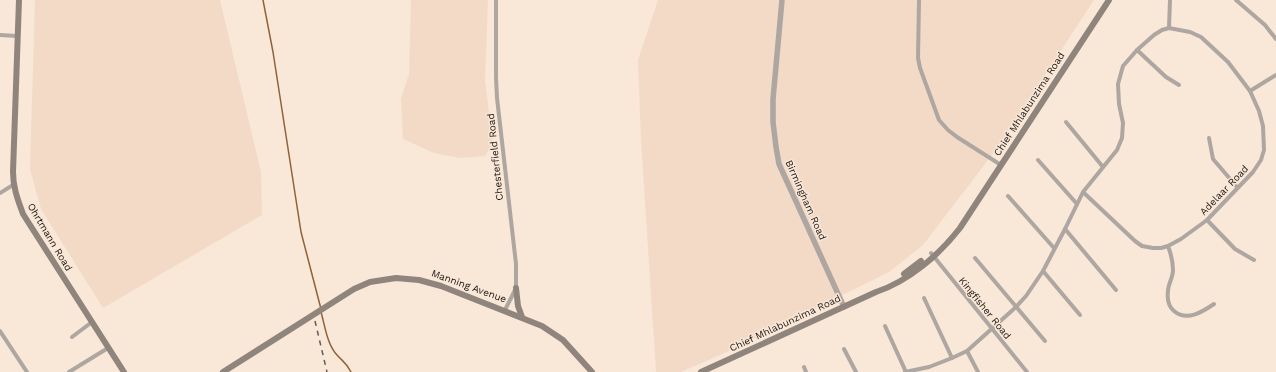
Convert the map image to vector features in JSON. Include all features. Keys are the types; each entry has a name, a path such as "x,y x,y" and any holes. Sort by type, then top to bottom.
{"main road":[{"name":"Ohrtmann Road","path":"19,0 13,185 16,197 23,214 124,372"},
{"name":"Chief Mhlabunzima Road","path":"701,372 876,292 905,274 932,254 965,219 1109,0"},
{"name":"Manning Avenue","path":"223,372 354,289 383,279 396,278 419,280 441,286 505,310 542,326 563,340 592,372"},
{"path":"516,288 518,306 522,317"}],"street":[{"name":"Chesterfield Road","path":"496,0 496,77 503,159 516,264 516,288 505,310"},
{"name":"Birmingham Road","path":"782,0 773,99 773,122 779,164 844,307"},
{"path":"919,0 919,63 939,120 957,137 1001,165"},
{"path":"885,326 906,372 929,367 967,351 1016,307 1036,284 1054,248 1066,229 1083,192 1118,150 1122,138 1123,123 1119,104 1119,78 1123,66 1137,50 1154,35 1169,28 1170,0"},
{"path":"1236,0 1265,25 1276,39"},
{"name":"Adelaar Road","path":"1083,192 1135,241 1142,246 1161,248 1181,239 1207,220 1253,172 1261,160 1264,150 1263,126 1259,111 1250,91 1228,62 1200,37 1190,32 1169,28"},
{"path":"0,35 17,36"},
{"path":"1137,50 1166,77 1179,85"},
{"path":"1250,91 1276,74"},
{"path":"1066,122 1103,167"},
{"path":"1209,138 1214,159 1237,187"},
{"path":"1038,160 1077,204"},
{"path":"0,193 13,185"},
{"path":"1008,196 1054,248"},
{"path":"1207,220 1235,249 1254,260"},
{"path":"1066,229 1116,290"},
{"path":"1168,246 1173,272 1168,287 1169,304 1172,308 1180,315 1185,316 1200,313 1214,304"},
{"name":"Kingfisher Road","path":"932,254 1026,372"},
{"path":"975,258 1045,341"},
{"path":"1043,271 1080,315"},
{"path":"924,298 952,358"},
{"path":"72,337 92,322"},
{"path":"0,331 27,372"},
{"path":"0,343 5,340"},
{"path":"70,372 108,348"},
{"path":"844,349 856,372"},
{"path":"967,351 978,372"},
{"path":"804,367 806,372"},
{"path":"929,367 931,372"}],"shaded area":[{"path":"35,0 220,0 261,172 262,215 103,308 41,209 30,169"},
{"path":"411,0 488,0 485,81 493,143 485,156 460,158 434,153 403,139 401,99 409,74"},
{"path":"658,0 1094,0 995,151 923,245 889,272 729,351 681,372 656,372 641,140 638,60"}],"waterway":[{"path":"263,0 273,52 301,232 321,309"},
{"path":"321,312 331,346 337,355 348,366 351,372"}],"railway":[{"path":"315,321 327,372"}]}
